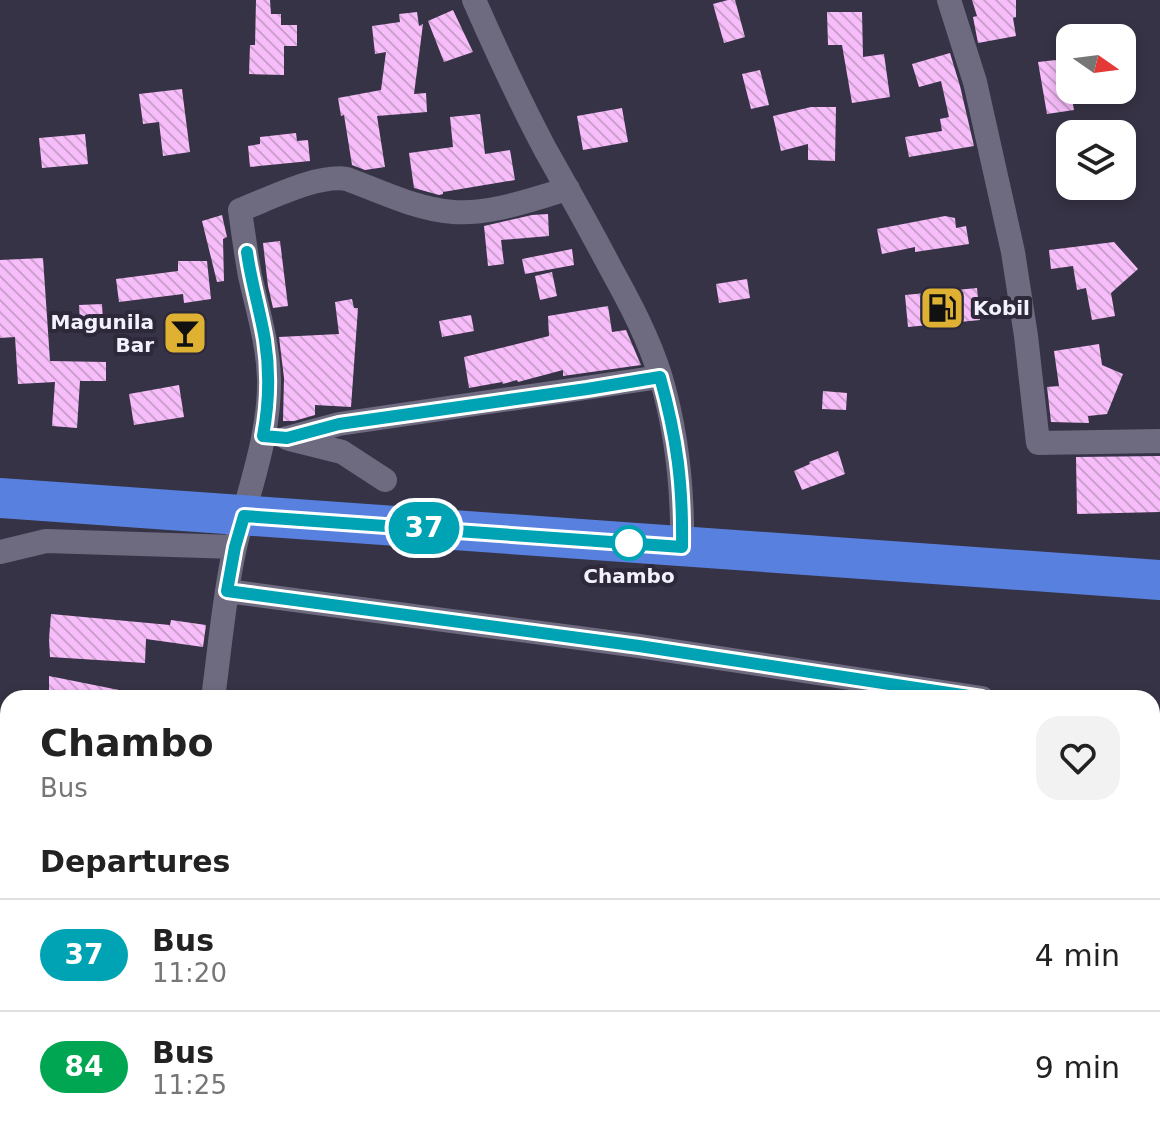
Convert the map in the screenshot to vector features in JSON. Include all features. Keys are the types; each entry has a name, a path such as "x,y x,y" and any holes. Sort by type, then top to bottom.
{"highway":[{"path":"0,498 240,531 682,547 1160,580"}],"street":[{"path":"474,0 516,91 637,317 660,377 677,449 682,547"},
{"path":"949,0 975,82 1013,252 1038,443 1160,441"},
{"path":"214,690 227,591 254,482 266,420 269,380 265,339 240,210 335,177 417,206 454,212 520,203 568,189"},
{"path":"287,438 339,424 660,377"},
{"path":"263,436 287,438 342,452 385,480"},
{"path":"0,552 46,541 240,531"},
{"path":"227,591 639,646 929,690"}],"building":[{"path":"256,0 270,0 271,14 281,14 281,25 297,25 297,46 284,46 284,75 249,74 250,45 255,45"},
{"path":"735,0 745,37 724,43 713,4"},
{"path":"972,0 1016,0 1016,17 1013,18 1016,36 978,43 973,17 977,16"},
{"path":"453,10 473,52 444,62 428,21"},
{"path":"417,12 419,26 423,24 414,94 426,93 427,112 377,116 385,167 365,170 352,165 338,98 381,90 386,52 375,54 372,26 400,22 399,14"},
{"path":"827,12 862,12 863,57 884,54 890,97 852,103 842,45 828,45"},
{"path":"950,53 974,146 909,157 905,137 942,131 940,119 949,117 941,81 919,87 912,64"},
{"path":"1056,60 1056,104 1073,104 1074,110 1047,114 1038,62"},
{"path":"760,70 769,105 751,109 742,74"},
{"path":"182,89 190,152 163,156 159,122 143,124 139,94"},
{"path":"811,107 836,107 835,161 808,160 808,144 781,151 773,116"},
{"path":"622,108 628,142 583,150 577,116"},
{"path":"480,114 485,154 510,150 515,180 439,195 414,188 409,153 453,147 450,117"},
{"path":"296,133 297,141 308,140 310,161 250,167 248,146 260,144 260,137"},
{"path":"85,134 88,164 42,168 39,138"},
{"path":"548,214 549,236 501,240 504,264 488,266 484,226"},
{"path":"222,215 227,237 223,239 224,281 217,282 202,221"},
{"path":"945,216 955,218 956,228 966,226 969,244 915,252 915,247 882,254 877,229"},
{"path":"280,241 288,306 273,308 263,243"},
{"path":"1114,242 1138,269 1111,293 1115,316 1092,320 1086,288 1077,290 1073,266 1051,269 1049,250"},
{"path":"572,249 574,265 525,274 522,259"},
{"path":"43,258 50,361 106,362 106,381 80,381 77,428 52,426 55,382 18,384 15,337 0,338 0,260"},
{"path":"178,261 207,261 211,299 184,303 183,294 119,302 116,279 178,271"},
{"path":"552,272 557,296 540,300 535,276"},
{"path":"747,279 750,298 719,303 716,284"},
{"path":"977,288 980,320 908,327 905,295"},
{"path":"352,299 354,308 358,308 351,407 315,405 315,415 283,421 284,378 279,337 339,334 335,302"},
{"path":"102,304 103,322 80,322 79,305"},
{"path":"608,306 612,332 626,330 641,365 563,376 563,370 518,382 469,388 464,357 549,336 548,316"},
{"path":"471,315 474,331 442,337 439,321"},
{"path":"1099,344 1102,365 1123,374 1107,414 1088,416 1089,423 1051,422 1047,387 1059,386 1054,351"},
{"path":"179,385 184,417 134,425 129,394"},
{"path":"823,391 847,393 846,410 822,409"},
{"path":"838,451 845,474 802,490 794,471"},
{"path":"1160,456 1160,512 1077,514 1076,457"},
{"path":"51,614 170,625 171,620 206,625 203,647 146,639 145,663 50,657"},
{"path":"49,676 119,690 49,690"}],"bus line":[{"name":"37","path":"247,252 265,339 269,380 263,436 287,438 339,424 660,377 672,419 681,476 682,547 244,516 227,591 639,646 929,690"}],"place":[{"name":"Kobil","path":"942,308"},
{"name":"Magunila Bar","path":"185,333"},
{"name":"Chambo","path":"629,543"}]}
